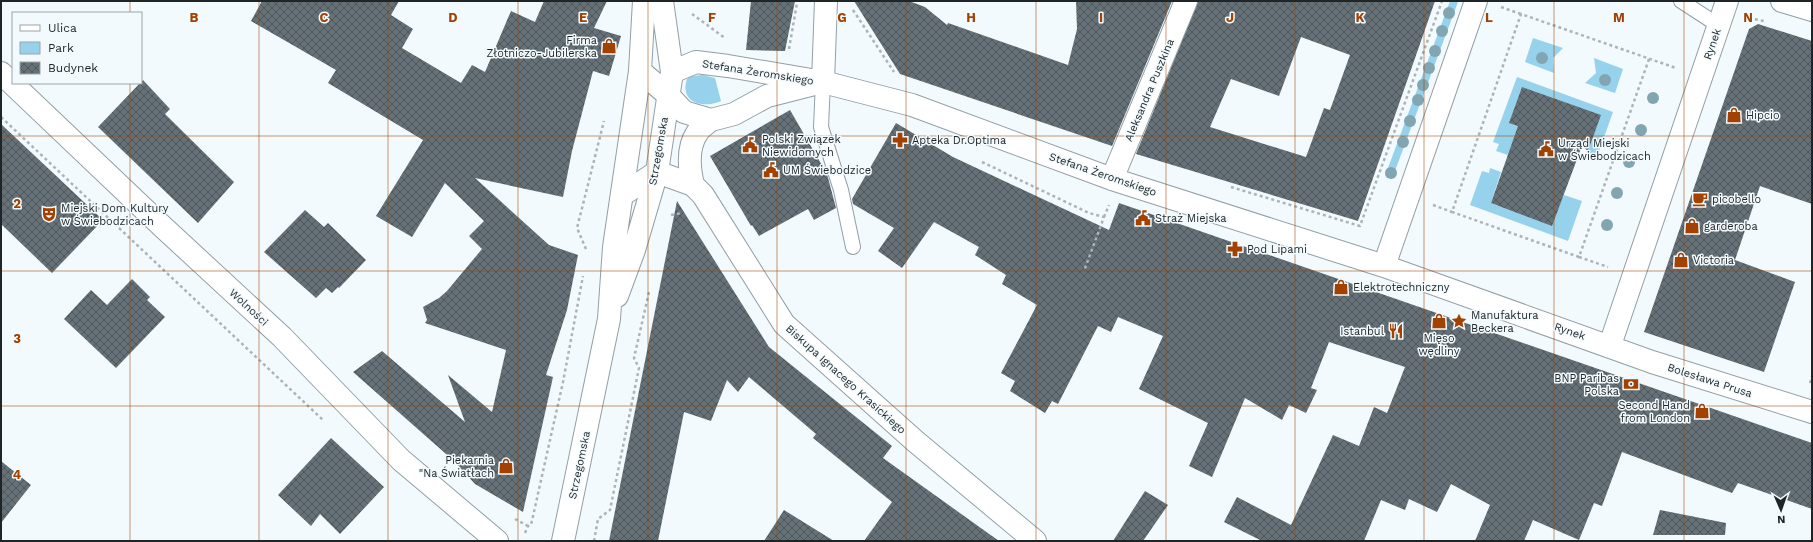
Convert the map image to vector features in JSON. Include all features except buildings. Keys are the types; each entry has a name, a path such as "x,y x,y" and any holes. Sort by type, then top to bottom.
{"street":[{"name":"Strzegomska","path":"563,541 609,319 614,247 640,71 644,1"},
{"name":"Strzegomska","path":"609,319 634,250 657,172 667,94 672,72 662,1"},
{"path":"823,82 826,1"},
{"name":"Aleksandra Puszkina","path":"1112,179 1186,1"},
{"name":"Rynek","path":"1384,266 1610,345 1727,1"},
{"path":"1782,1 1812,10"},
{"path":"1384,266 1486,3"},
{"name":"Stefana Żeromskiego","path":"672,72 696,62 728,66 823,82 912,105 1112,179 1384,266"},
{"path":"640,71 667,94 684,112 711,120"},
{"name":"Wolności","path":"1,72 12,83"},
{"name":"Stefana Żeromskiego","path":"690,152 697,132 711,120 734,114 767,96 823,82"},
{"name":"Wolności","path":"14,84 164,228 282,337 401,460 497,541"},
{"name":"Biskupa Ignacego Krasickiego","path":"690,152 688,168 693,185"},
{"path":"622,195 657,172"},
{"name":"Biskupa Ignacego Krasickiego","path":"657,172 693,185 703,195 784,324 915,441 1035,541"},
{"name":"Bolesława Prusa","path":"1610,345 1652,362 1812,412"}],"lane":[{"path":"1681,1 1718,25"},
{"path":"823,82 821,127 841,190 853,247"}],"path":[{"path":"793,51 788,50 798,1"},
{"path":"1228,186 1360,226 1442,1"},
{"path":"1486,3 1680,69"},
{"path":"852,7 894,72"},
{"path":"686,10 727,39"},
{"path":"1452,212 1522,14"},
{"path":"1743,20 1750,18 1771,24"},
{"path":"1579,257 1649,59"},
{"path":"588,253 577,228 605,117"},
{"path":"1,118 327,425"},
{"path":"975,158 1089,213 1104,217 1084,271"},
{"path":"1431,205 1613,268"},
{"path":"667,216 688,212"},
{"path":"525,533 528,526 531,525 563,382 585,268"},
{"path":"594,541 598,519 610,510 639,368 634,358 649,291"}],"green space":[{"path":"1450,1 1458,2 1392,179 1385,176"},
{"path":"1533,38 1563,48 1553,58 1554,73 1525,62"},
{"path":"1594,58 1623,69 1615,93 1585,83 1596,73"},
{"path":"703,75 715,78 721,101 700,104 689,99 686,94 685,87 687,79 691,76"},
{"path":"1517,77 1613,112 1597,157 1587,154 1599,119 1519,126 1508,155 1496,151 1499,144 1493,142"},
{"path":"1490,168 1501,172 1491,203 1499,206 1526,206 1563,198 1564,195 1582,201 1568,241 1470,205 1482,171 1489,173"}],"place":[{"name":"Firma Złotniczo-Jubilerska","path":"609,46"},
{"name":"Hipcio","path":"1734,115"},
{"name":"Apteka Dr.Optima","path":"900,140"},
{"name":"Polski Związek Niewidomych","path":"750,145"},
{"name":"Urząd Miejski w Świebodzicach","path":"1546,149"},
{"name":"UM Świebodzice","path":"771,170"},
{"name":"picobello","path":"1700,199"},
{"name":"Miejski Dom Kultury w Świebodzicach","path":"49,214"},
{"name":"Straż Miejska","path":"1143,218"},
{"name":"garderoba","path":"1692,226"},
{"name":"Pod Lipami","path":"1235,249"},
{"name":"Victoria","path":"1681,260"},
{"name":"Elektrotechniczny","path":"1341,287"},
{"name":"Mięso wędliny","path":"1439,321"},
{"name":"Manufaktura Beckera","path":"1459,321"},
{"name":"Istanbul","path":"1396,331"},
{"name":"BNP Paribas Polska","path":"1631,384"},
{"name":"Second Hand from London","path":"1702,411"},
{"name":"Piekarnia \"Na Światłach","path":"506,466"}]}
